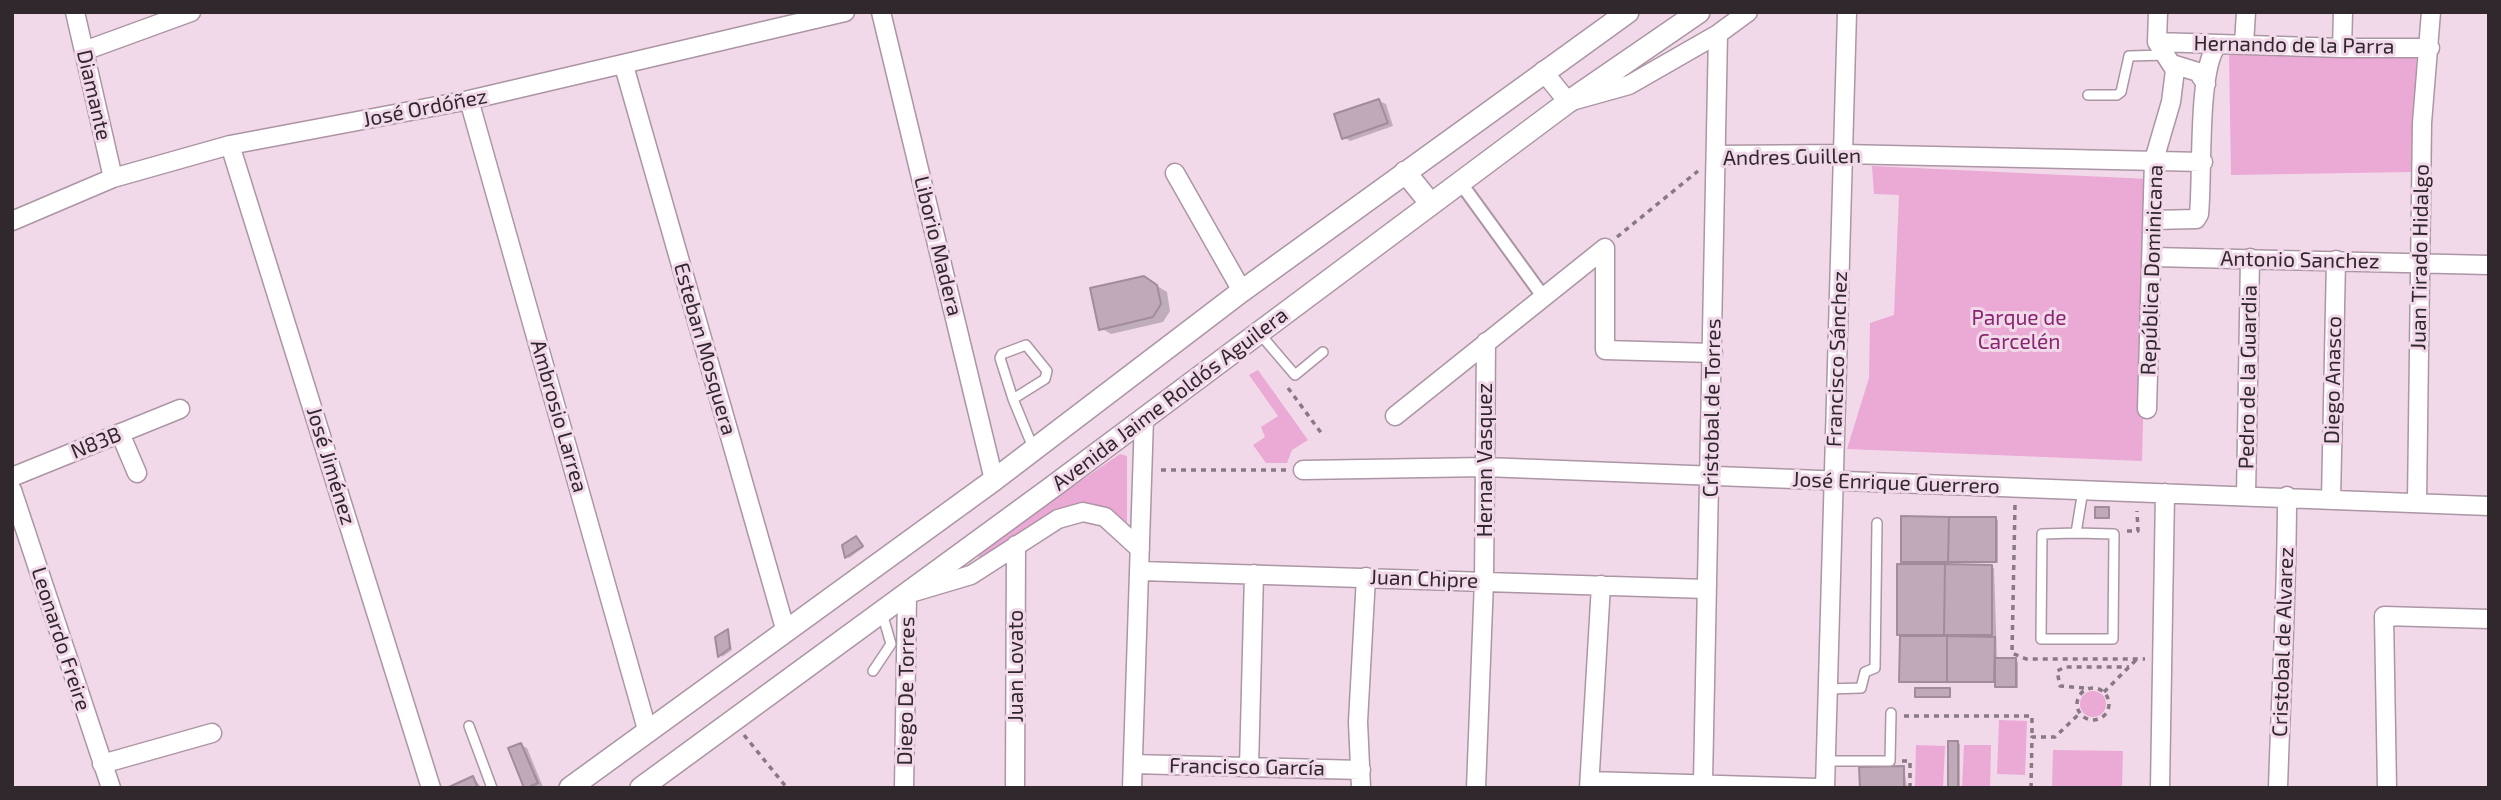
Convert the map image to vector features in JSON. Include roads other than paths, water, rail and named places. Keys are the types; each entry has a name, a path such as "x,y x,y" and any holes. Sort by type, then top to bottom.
{"street":[{"name":"Diamante","path":"75,12 114,178"},
{"path":"84,51 191,12"},
{"name":"José Ordóñez","path":"12,221 114,178 230,145 469,100 624,66 845,12"},
{"name":"Liborio Madera","path":"881,12 994,480"},
{"name":"Avenida Jaime Roldós Aguilera","path":"570,788 994,480 1242,291 1628,12"},
{"name":"Avenida Jaime Roldós Aguilera","path":"641,788 907,594 1568,102 1699,12"},
{"path":"1543,71 1568,102 1629,85 1718,34 1748,12"},
{"name":"República Dominicana","path":"2147,409 2154,160 2171,102 2175,70 2166,53 2158,12"},
{"path":"2244,44 2246,12"},
{"path":"2342,48 2343,12"},
{"name":"Juan Tirado Hidalgo","path":"2417,503 2422,123 2431,12"},
{"name":"Francisco Sánchez","path":"1825,788 1846,13"},
{"name":"Cristobal de Torres","path":"1703,782 1706,589 1712,476 1718,34"},
{"name":"Hernando de la Parra","path":"2166,53 2217,45 2244,44 2430,48"},
{"path":"2153,220 2196,219 2203,162 2206,83 2212,52 2217,45"},
{"path":"2166,53 2198,72 2206,83"},
{"name":"Esteban Mosquera","path":"624,66 786,632"},
{"name":"Ambrosio Larrea","path":"469,100 648,733"},
{"name":"José Jiménez","path":"230,145 431,788"},
{"name":"Andres Guillen","path":"1717,156 1843,154 2203,162"},
{"path":"1405,172 1431,204"},
{"path":"1175,173 1242,291"},
{"path":"1460,182 1542,295"},
{"path":"1395,416 1542,295 1605,248 1605,350 1713,353"},
{"name":"Antonio Sanchez","path":"2152,257 2489,265"},
{"name":"Pedro de la Guardia","path":"2246,496 2250,258"},
{"name":"Diego Anasco","path":"2331,500 2336,260"},
{"name":"Hernan Vasquez","path":"1476,788 1484,581 1486,342"},
{"name":"N83B","path":"12,477 180,409"},
{"path":"1132,788 1144,418"},
{"path":"120,433 136,473"},
{"name":"José Enrique Guerrero","path":"1303,470 1485,467 2287,496 2489,506"},
{"name":"Leonardo Freire","path":"12,490 111,788"},
{"path":"2160,788 2165,492"},
{"name":"Cristobal de Alvarez","path":"2278,788 2282,649 2287,612 2287,496"},
{"path":"907,594 971,575 1058,519 1083,512 1105,517 1140,549"},
{"name":"Juan Lovato","path":"1015,788 1016,545"},
{"name":"Juan Chipre","path":"1141,571 1706,589"},
{"path":"1249,767 1254,574"},
{"path":"1361,779 1358,722 1366,577"},
{"path":"1601,585 1589,784 1703,782 1818,788"},
{"name":"Diego De Torres","path":"904,788 907,594"},
{"path":"2387,788 2384,616 2489,619"},
{"path":"103,764 212,733"},
{"name":"Francisco García","path":"1133,764 1249,767 1361,779"}],"lane":[{"path":"2088,95 2118,95 2122,92 2129,56 2166,53"},
{"path":"1259,332 1295,375 1323,352"},
{"path":"1013,399 1047,376 1047,371 1026,345 1002,354 1000,358 1013,399 1034,450"},
{"path":"2076,533 2083,489"},
{"path":"1827,689 1861,688 1865,672 1875,668 1877,523"},
{"path":"2076,533 2115,534 2113,639 2041,639 2042,534 2076,533"},
{"path":"873,671 891,644 881,612"},
{"path":"1825,761 1890,761 1891,715"},
{"path":"469,726 492,788"}],"park label":[{"name":"Parque de Carcelén","path":"2019,330"}]}
